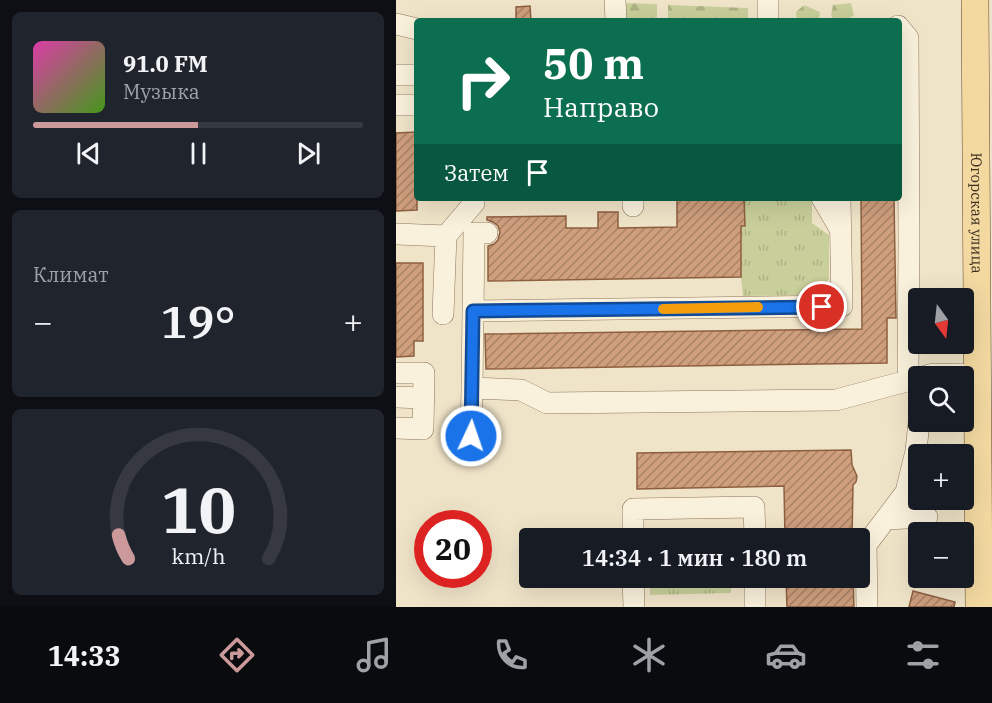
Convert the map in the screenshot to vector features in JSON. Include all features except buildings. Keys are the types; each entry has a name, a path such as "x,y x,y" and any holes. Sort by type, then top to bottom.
{"main road":[{"name":"Югорская улица","path":"975,0 977,375 985,451 979,607"}],"lane":[{"path":"615,0 616,18"},
{"path":"768,0 768,18"},
{"path":"396,24 414,28"},
{"path":"902,31 908,38 908,366"},
{"path":"396,75 414,75"},
{"path":"396,105 414,105"},
{"path":"443,314 446,236 474,201"},
{"path":"824,201 840,230"},
{"path":"473,311 842,306 840,201"},
{"path":"471,436 476,402 473,311 480,260 474,233 488,233"},
{"path":"396,234 446,236"},
{"path":"396,373 424,373 423,429 396,428"},
{"path":"476,402 521,390 547,403 836,400 908,381"},
{"path":"396,397 424,398"},
{"path":"867,607 866,545 906,492 918,432"},
{"path":"633,528 633,509 754,507 755,528"},
{"path":"886,519 927,517"},
{"path":"633,588 634,607"},
{"path":"755,588 755,607"}],"green space":[{"path":"621,3 657,4 657,18 621,18"},
{"path":"851,3 854,16 833,18 831,16 833,5"},
{"path":"668,5 748,8 748,18 668,18"},
{"path":"804,5 820,12 819,18 797,18 796,12"},
{"path":"744,201 812,201 812,223 829,235 829,279 813,295 743,296 741,226 745,225"},
{"path":"650,588 731,588 731,593 650,595"}],"slow traffic":[{"path":"663,309 758,307"}],"route":[{"path":"471,436 473,311 822,307"}]}
